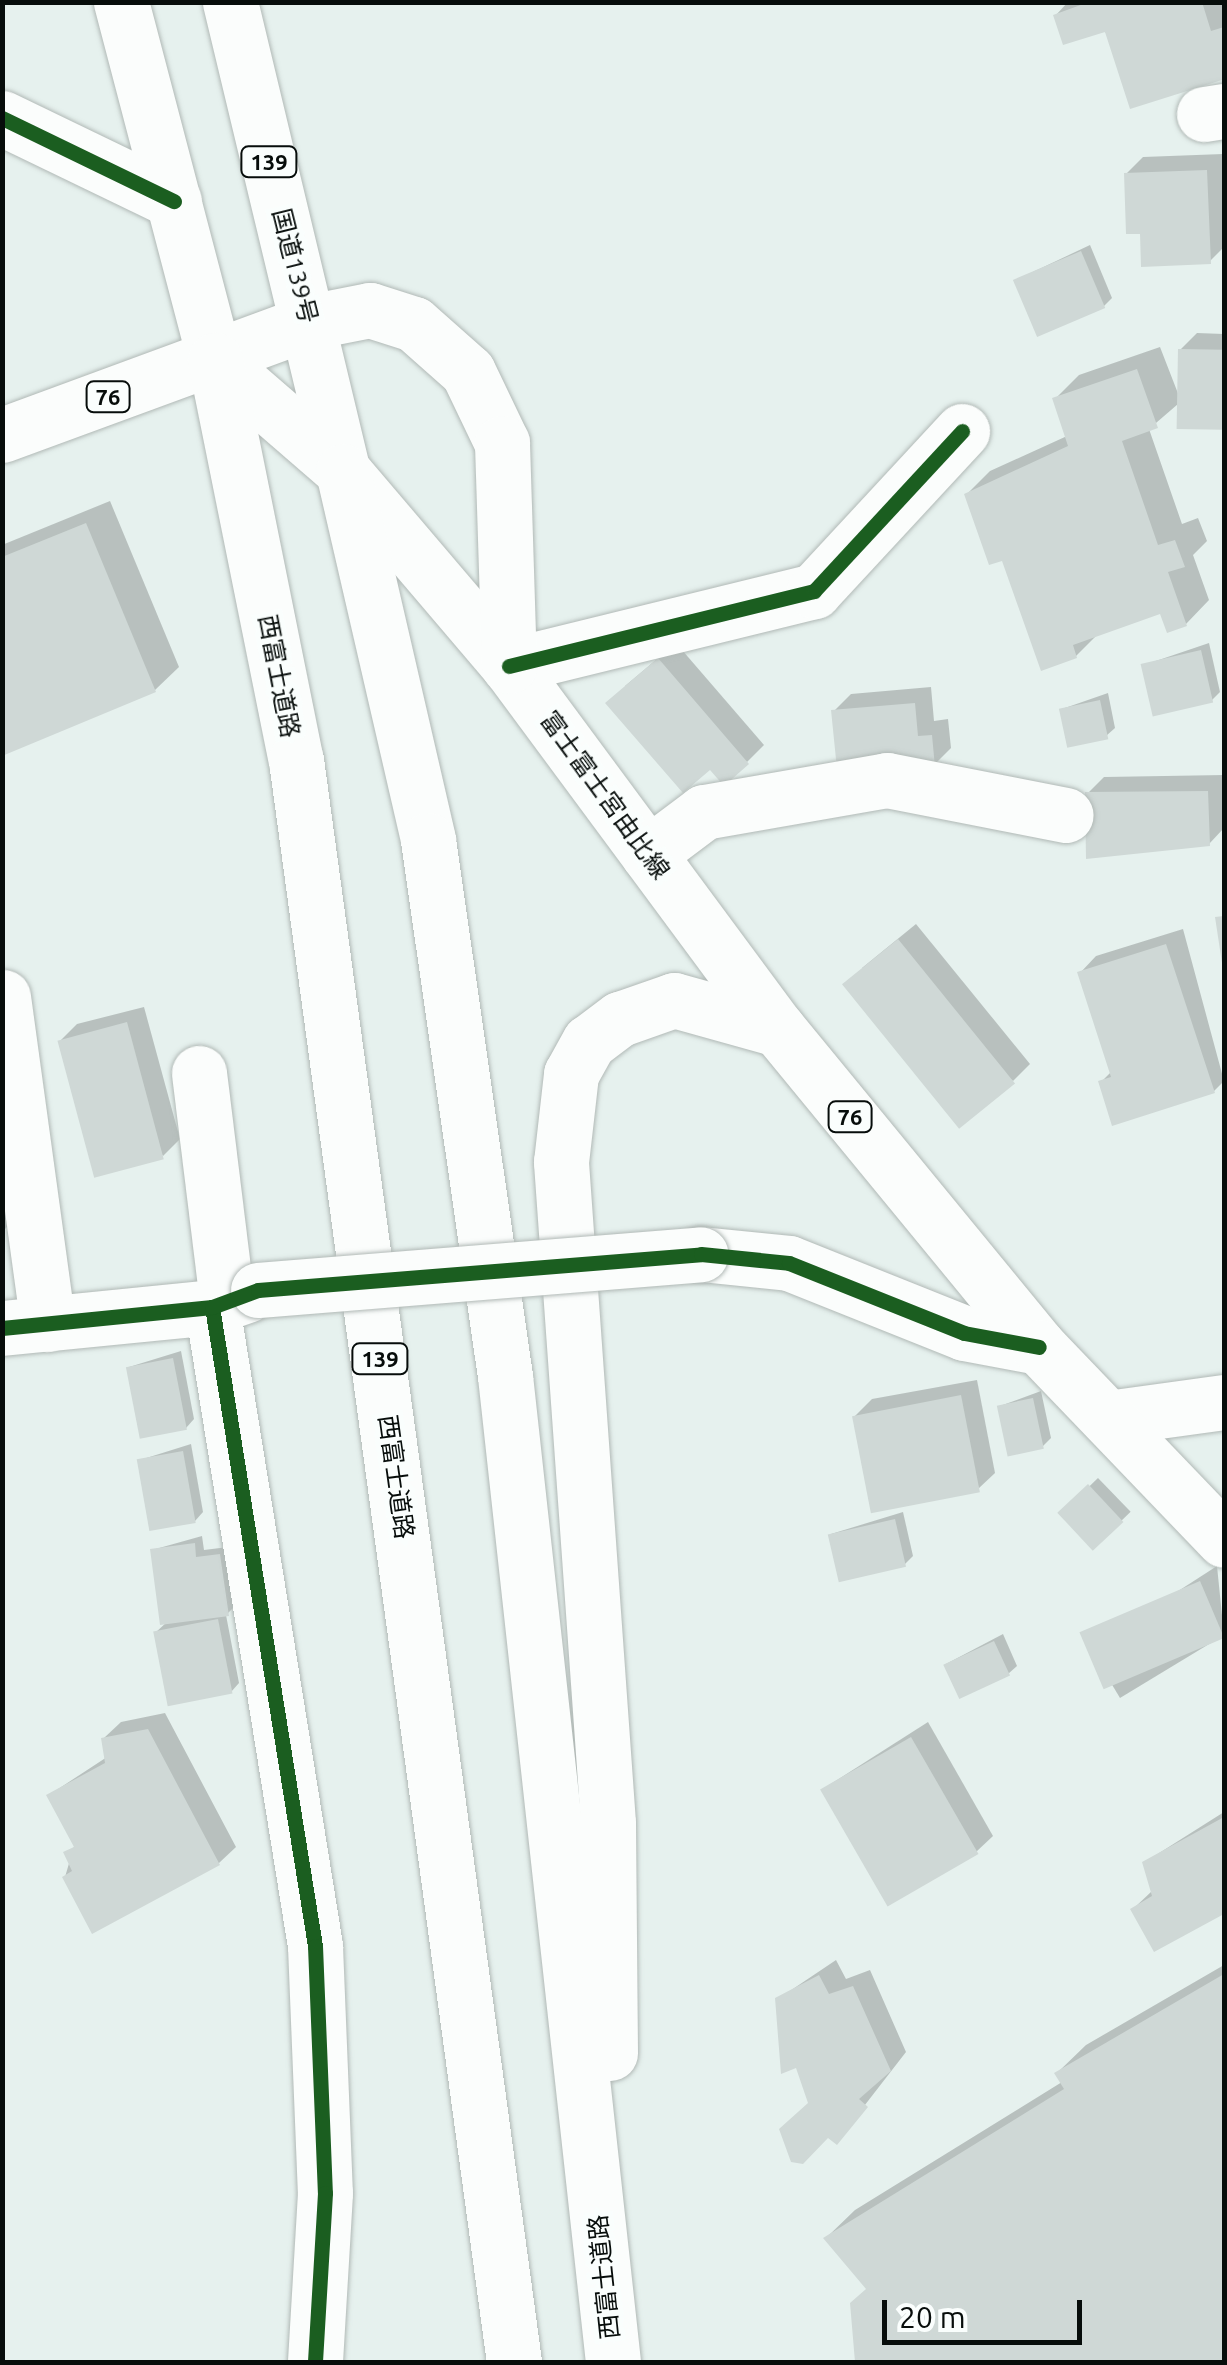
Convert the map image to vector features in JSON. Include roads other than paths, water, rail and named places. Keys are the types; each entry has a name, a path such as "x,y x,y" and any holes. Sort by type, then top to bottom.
{"main road":[{"name":"139","path":"121,2 214,360"},
{"name":"国道139号","path":"230,2 343,472"},
{"path":"2,118 174,201"},
{"name":"76","path":"2,436 309,322 370,310 414,324 468,372 502,443 509,666"},
{"name":"富士富士宮由比線","path":"214,360 343,472 509,666 778,1029 1038,1348 1115,1417 1224,1540"},
{"name":"西富士道路","path":"214,360 296,760 514,2362"},
{"path":"509,666 814,591 962,431"},
{"name":"西富士道路","path":"343,472 428,840 505,1376 612,2357"},
{"path":"648,854 704,812 887,780 1066,814"},
{"path":"3,996 25,1326 233,1300 701,1254 789,1263 964,1333 1038,1348"},
{"path":"612,2357 608,1823 561,1162 571,1074 588,1042 620,1019 674,1000 778,1029"},
{"path":"199,1073 233,1300 315,1946 325,2193 315,2362"},
{"path":"1115,1417 1224,1402"}]}
